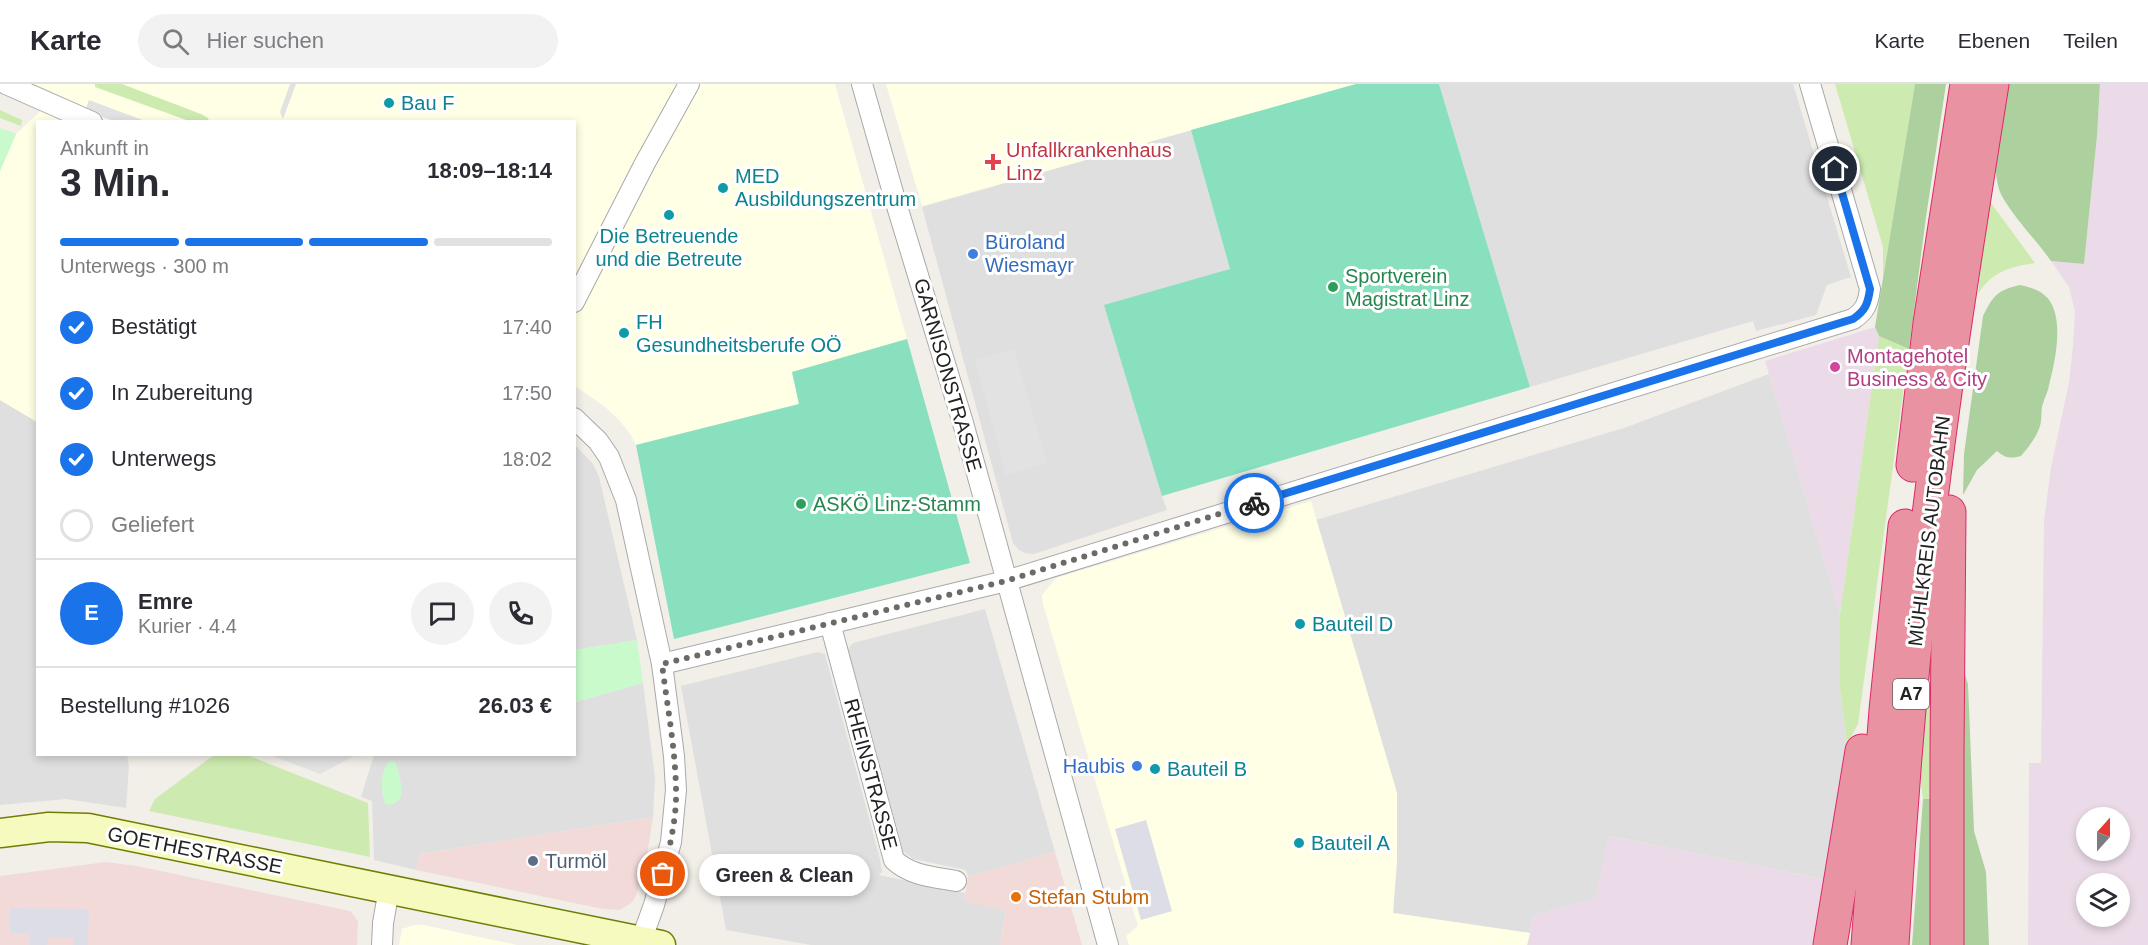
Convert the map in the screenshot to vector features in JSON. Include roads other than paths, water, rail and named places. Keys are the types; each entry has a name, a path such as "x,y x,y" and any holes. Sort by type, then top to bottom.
{"highway":[{"name":"MÜHLKREIS AUTOBAHN","path":"1868,945 1877,805 1894,619 1930,323 1967,84"},
{"name":"MÜHLKREIS AUTOBAHN","path":"1892,945 1915,643 1938,444 1992,84"},
{"path":"1938,444 1950,513 1947,945"},
{"path":"1830,945 1869,712 1894,619"}],"main road":[{"name":"GOETHESTRASSE","path":"0,833 49,827 88,828 647,944"}],"street":[{"path":"6,84 87,120"},
{"path":"576,298 645,163 689,84"},
{"name":"GARNISONSTRASSE","path":"862,84 963,423 1108,945"},
{"path":"662,664 1006,581 1853,319 1863,312 1868,302 1870,289 1810,84"},
{"path":"576,420 598,441 609,457 626,500 662,664 674,756 675,815 671,842 647,944"},
{"name":"RHEINSTRASSE","path":"830,623 894,860 903,868 916,874 956,881"},
{"path":"382,945 389,889"}],"place":[{"name":"Bau F","path":"389,103"},
{"name":"Unfallkrankenhaus Linz","path":"993,162"},
{"name":"MED Ausbildungszentrum","path":"723,188"},
{"name":"Die Betreuende und die Betreute","path":"669,215"},
{"name":"Büroland Wiesmayr","path":"973,254"},
{"name":"Sportverein Magistrat Linz","path":"1333,287"},
{"name":"FH Gesundheitsberufe OÖ","path":"624,333"},
{"name":"Montagehotel Business & City","path":"1835,367"},
{"name":"ASKÖ Linz-Stamm","path":"801,504"},
{"name":"Bauteil D","path":"1300,624"},
{"name":"Haubis","path":"1137,766"},
{"name":"Bauteil B","path":"1155,769"},
{"name":"Bauteil A","path":"1299,843"},
{"name":"Turmöl","path":"533,861"},
{"name":"Green & Clean","path":"663,874"},
{"name":"Stefan Stubm","path":"1016,897"}]}
